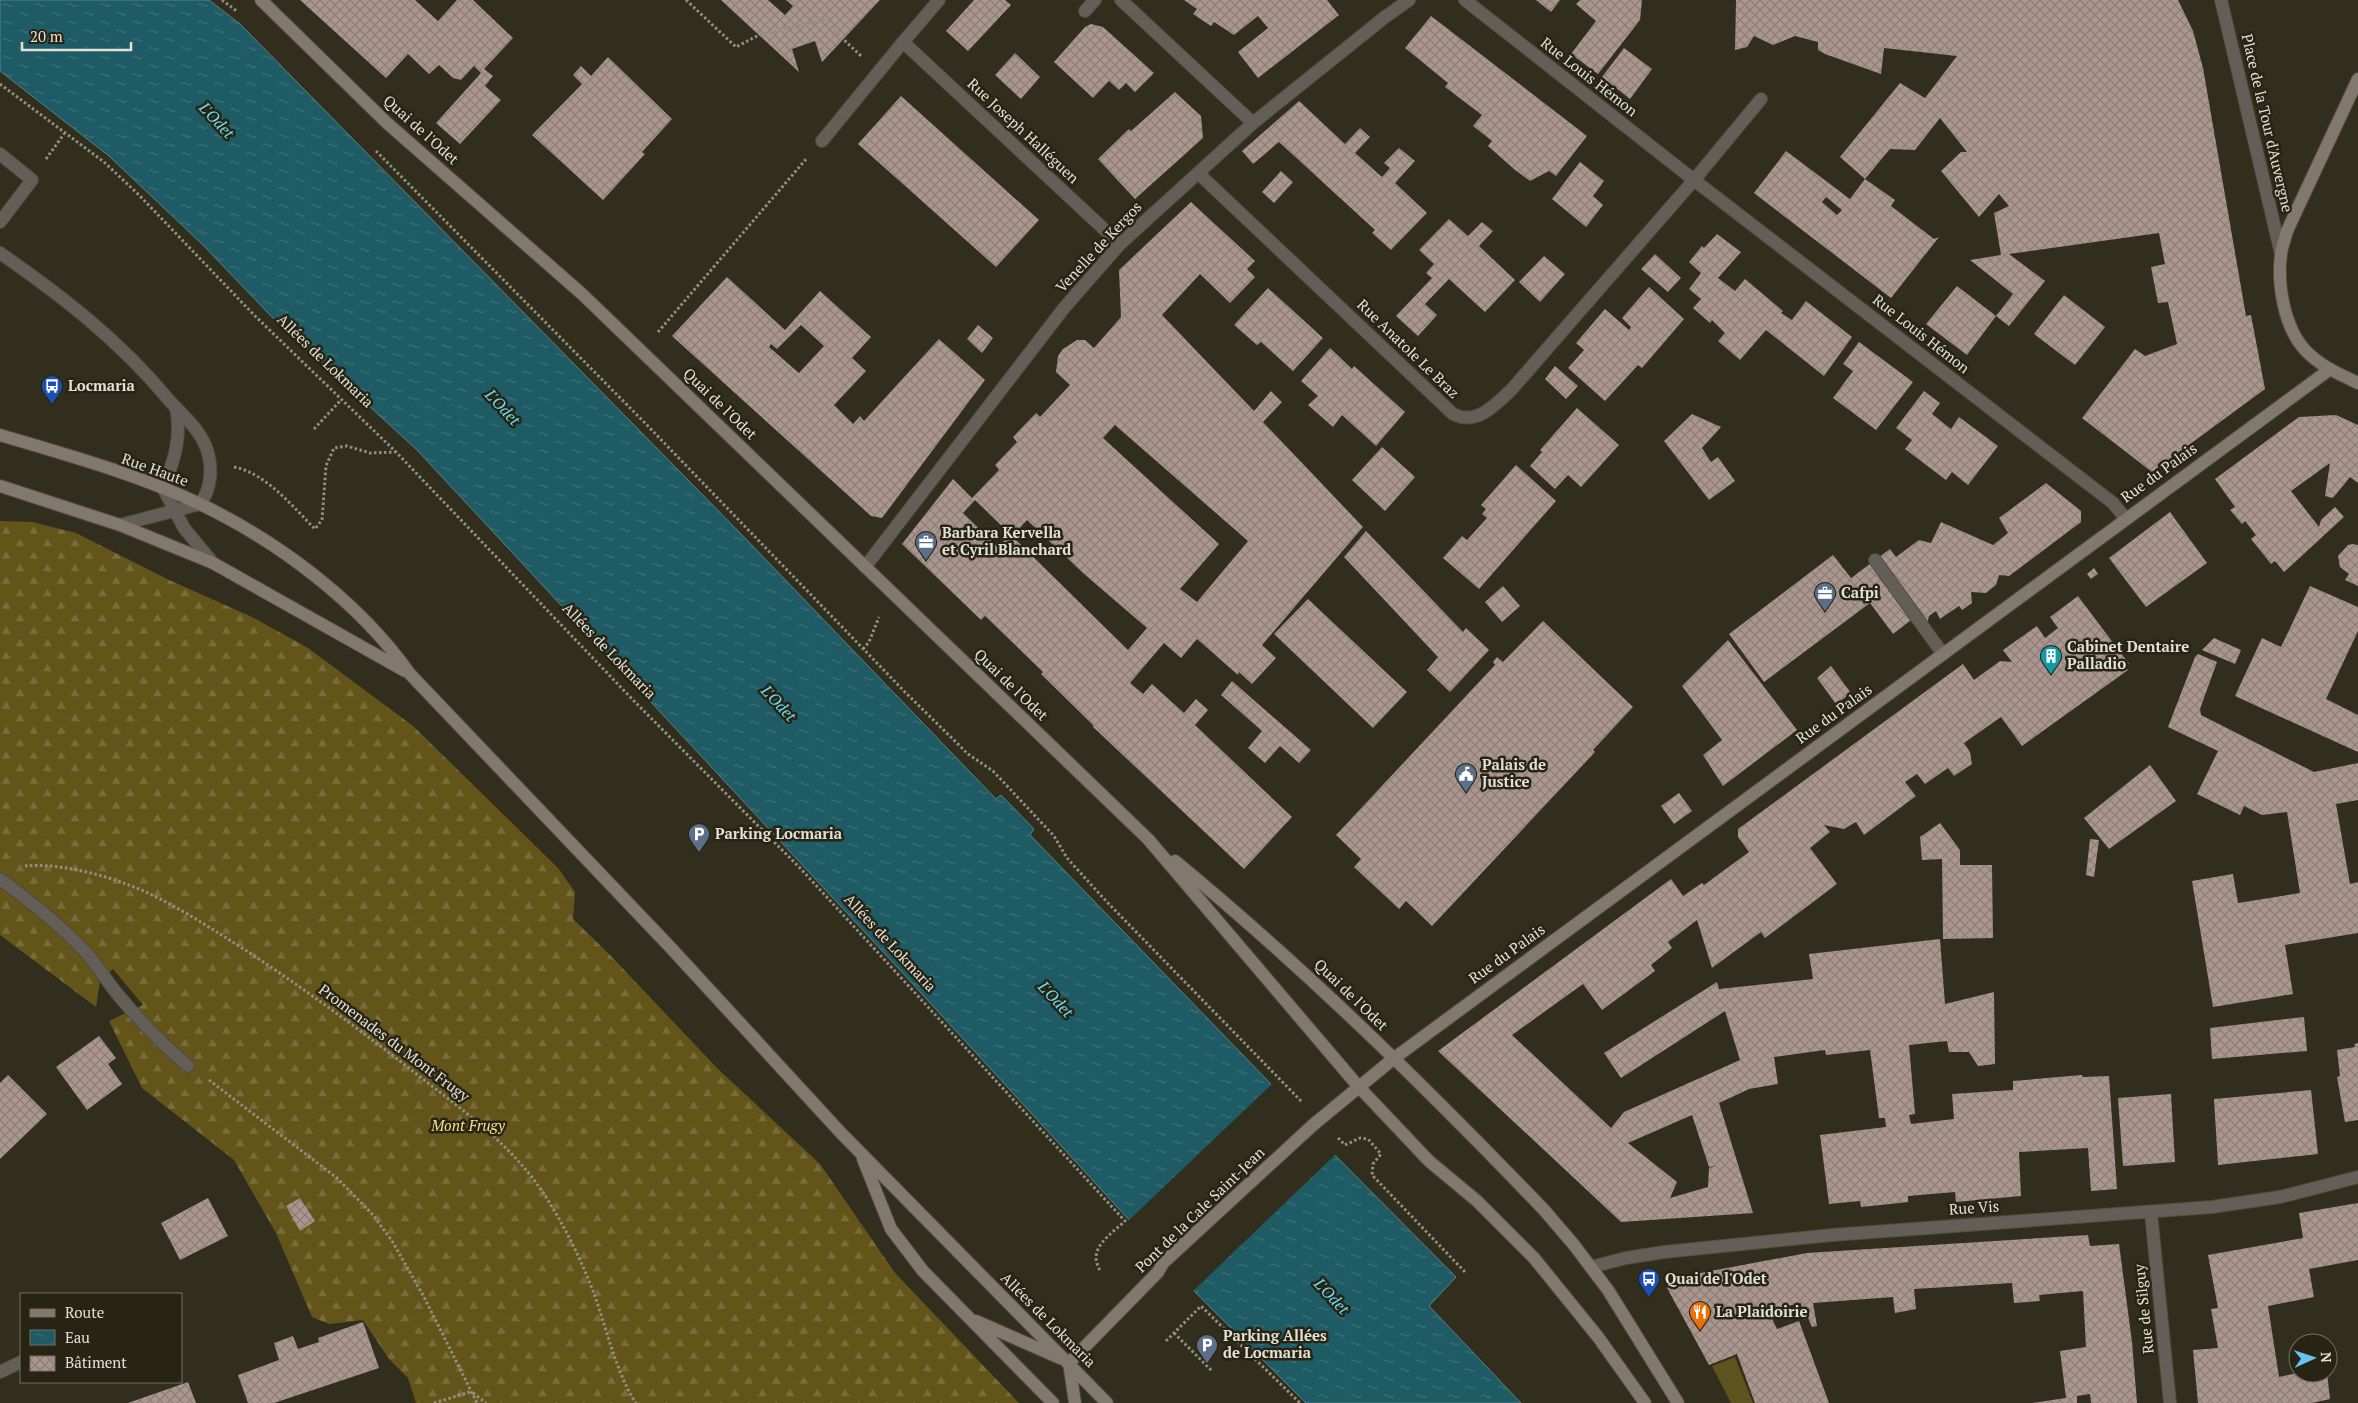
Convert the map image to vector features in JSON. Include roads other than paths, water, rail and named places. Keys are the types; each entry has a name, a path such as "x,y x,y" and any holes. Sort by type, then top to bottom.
{"main road":[{"name":"Quai de l'Odet","path":"261,0 387,123 582,294 1148,839 1248,922 1302,970 1393,1059 1538,1204 1591,1267 1627,1319 1678,1403"},
{"name":"Place de la Tour d'Auvergne","path":"2358,79 2287,232 2281,254 2281,286 2290,323 2304,349 2329,370 2358,383"},
{"name":"Rue du Palais","path":"1358,1086 2125,518 2329,370"},
{"name":"Rue Haute","path":"0,435 163,488 200,504 237,524 289,558"},
{"path":"0,486 120,525 213,563"},
{"name":"Allées de Lokmaria","path":"289,558 325,584 371,626 393,650 410,674 671,948 861,1154 1107,1403"},
{"name":"Allées de Lokmaria","path":"213,563 410,674"},
{"name":"Quai de l'Odet","path":"1148,839 1358,1086 1429,1162 1477,1201 1534,1258 1598,1337 1645,1403"},
{"name":"Pont de la Cale Saint-Jean","path":"1069,1363 1158,1272 1163,1263 1316,1122 1358,1086"},
{"name":"Allées de Lokmaria","path":"861,1154 891,1229 923,1271 1053,1403"},
{"path":"968,1317 1069,1363 1075,1403"}],"street":[{"path":"822,141 939,0"},
{"path":"1085,11 1095,0"},
{"path":"1121,0 1253,123"},
{"name":"Venelle de Kergos","path":"864,567 1064,308 1120,244 1253,123 1385,17 1409,0"},
{"name":"Rue Louis Hémon","path":"1465,0 1694,180 2113,503 2125,518"},
{"name":"Place de la Tour d'Auvergne","path":"2221,0 2281,254"},
{"name":"Rue Joseph Halléguen","path":"903,42 1120,244"},
{"path":"1694,180 1761,99"},
{"path":"0,154 32,180 0,222"},
{"name":"Rue Anatole Le Braz","path":"1198,173 1453,414 1462,419 1475,417 1486,412 1512,389 1694,180"},
{"path":"0,253 53,290 109,337 152,379 194,426 200,436 210,463 208,493 200,504 120,525"},
{"path":"176,408 179,425 178,440 163,488 184,528 213,563"},
{"path":"1875,560 1943,654"},
{"path":"0,879 43,911 66,932 89,957 119,996 166,1048 188,1066"},
{"name":"Rue Vis","path":"1591,1267 1626,1258 1664,1252 1832,1234 2151,1212 2250,1202 2294,1194 2358,1177"},
{"name":"Rue de Silguy","path":"2151,1212 2170,1403"},
{"path":"0,1372 20,1362"}],"water":[{"name":"L'Odet","path":"0,0 209,0 240,24 743,536 996,799 1001,795 1034,829 1030,835 1268,1081 1309,1129 1456,1277 1429,1306 1521,1403 1306,1403 1195,1292 1169,1261 417,450 269,314 203,245 109,156 0,71"}],"place":[{"name":"Locmaria","path":"52,405"},
{"name":"Barbara Kervella et Cyril Blanchard","path":"926,561"},
{"name":"Cafpi","path":"1825,612"},
{"name":"Cabinet Dentaire Palladio","path":"2051,675"},
{"name":"Palais de Justice","path":"1466,793"},
{"name":"Parking Locmaria","path":"699,853"},
{"name":"Quai de l'Odet","path":"1649,1298"},
{"name":"La Plaidoirie","path":"1700,1331"},
{"name":"Parking Allées de Locmaria","path":"1207,1364"}],"park label":[{"name":"Mont Frugy","path":"468,1126"}]}
